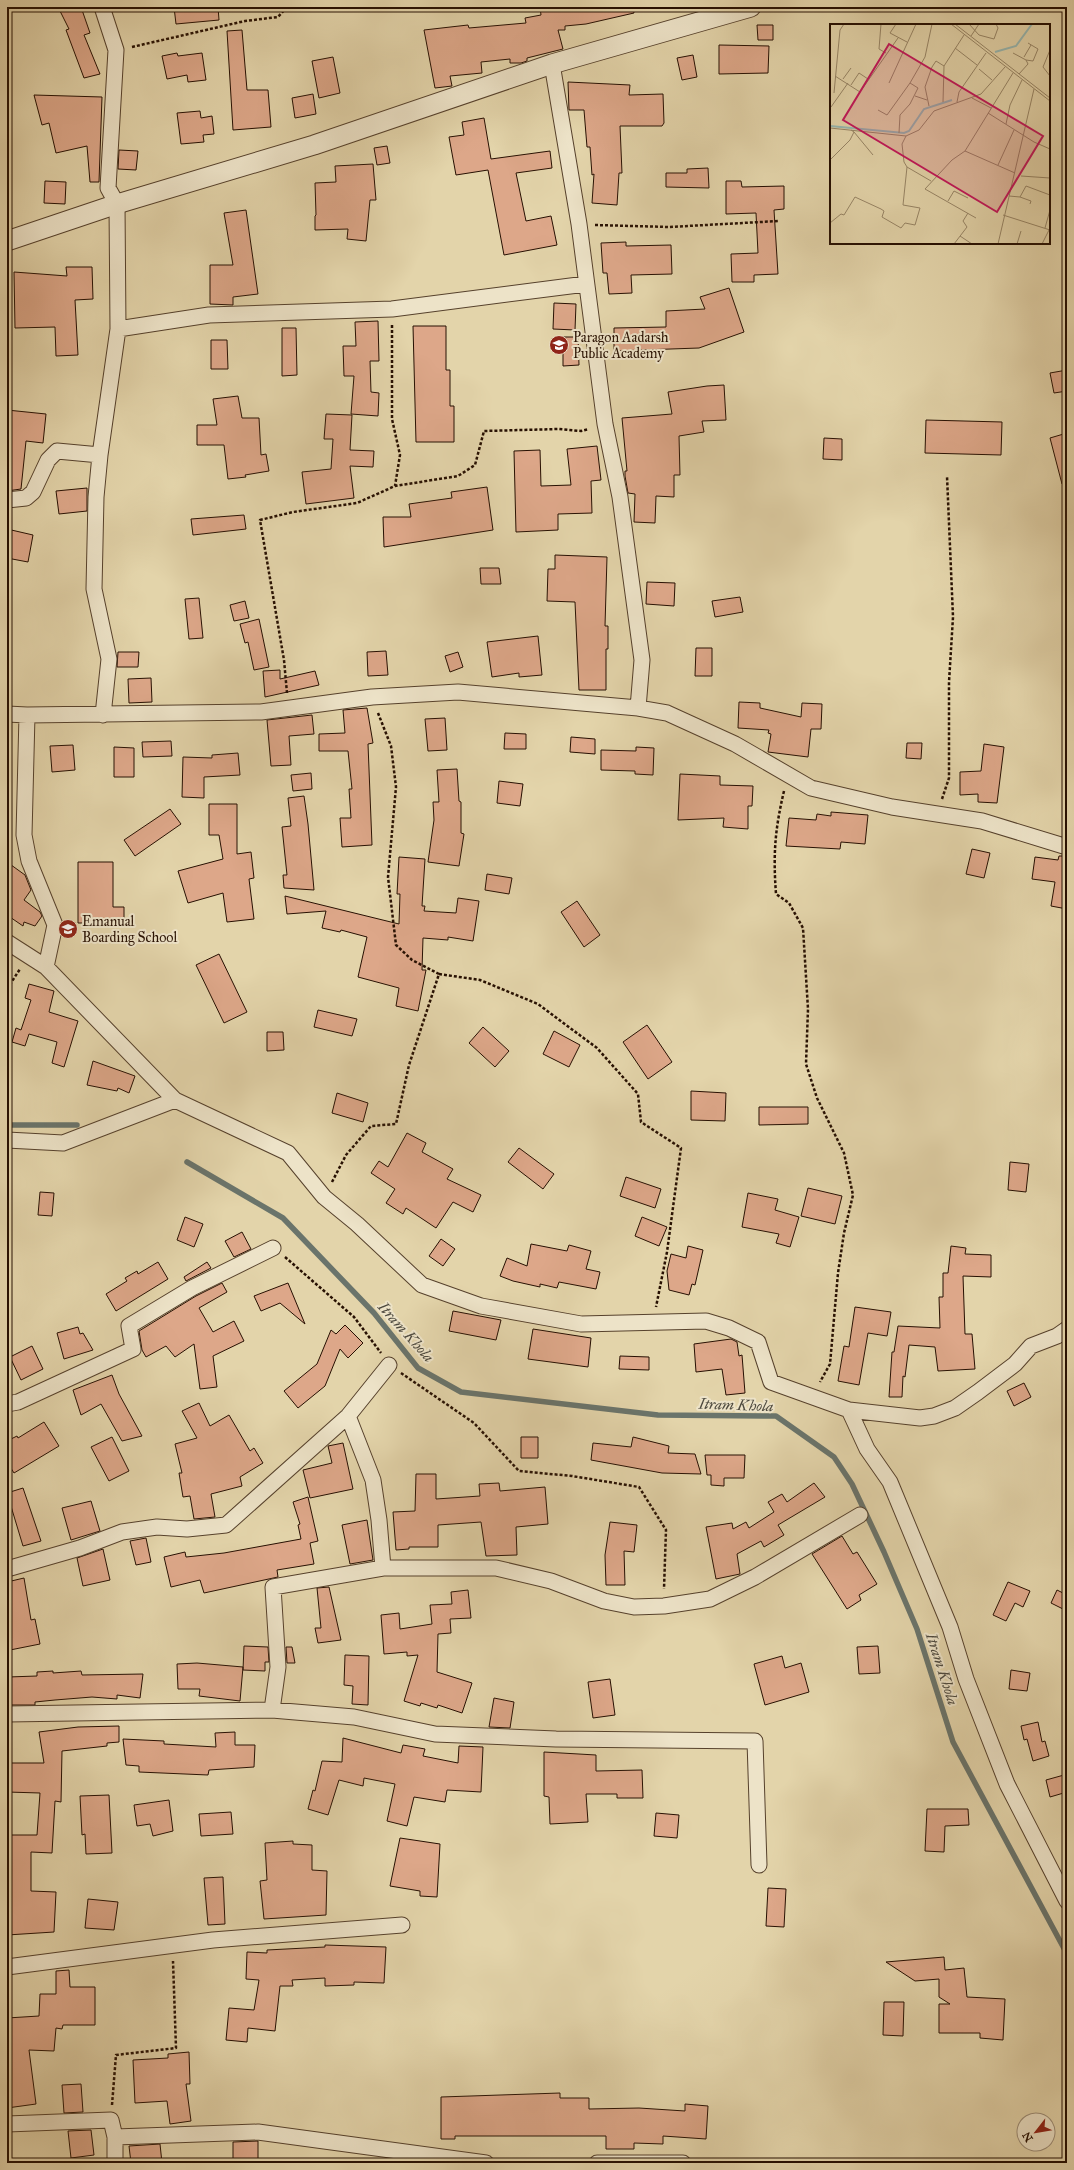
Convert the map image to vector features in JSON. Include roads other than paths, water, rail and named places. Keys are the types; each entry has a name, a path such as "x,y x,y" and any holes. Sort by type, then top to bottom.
{"street":[{"path":"102,7 116,50 108,188 118,204 118,329 100,455 96,497 94,589 109,659 103,715"},
{"path":"7,242 118,204 314,145 552,64 751,7"},
{"path":"552,64 579,224 605,424 620,497 642,660 638,708"},
{"path":"118,329 180,321 209,315 392,309 586,284"},
{"path":"7,500 26,498 33,492 48,460 56,451 100,455"},
{"path":"7,714 103,715 261,712 372,697 458,692 638,708 668,713 735,744 811,788 892,807 982,821 1067,847"},
{"path":"27,715 24,835 29,861 56,925 46,967"},
{"path":"7,942 28,957 46,967 176,1100 288,1153 324,1197 358,1224 422,1285 482,1306 580,1324 706,1321 730,1328 758,1342 771,1382 849,1410 920,1418 934,1416 955,1408 1015,1364 1031,1346 1057,1336 1067,1329"},
{"path":"7,1140 63,1143 176,1100"},
{"path":"7,1404 18,1402 132,1349 129,1326 192,1288 274,1248"},
{"path":"7,1569 80,1548 122,1532 157,1527 187,1529 226,1526 348,1416 389,1365"},
{"path":"849,1410 866,1449 890,1482 915,1538 950,1627 966,1679 1007,1784 1067,1902"},
{"path":"348,1416 373,1480 379,1520 383,1568"},
{"path":"272,1710 278,1667 274,1587 383,1568 496,1568 551,1581 604,1601 634,1607 664,1606 710,1600 755,1577 860,1515"},
{"path":"7,1714 272,1710 354,1717 435,1734 556,1739 755,1741 759,1865"},
{"path":"7,1967 213,1940 402,1925"},
{"path":"7,2124 111,2120 115,2137 115,2163"},
{"path":"115,2137 258,2132 486,2163"},
{"path":"597,2163 683,2163"}],"waterway":[{"name":"Itram Khola","path":"7,1125 77,1125"},
{"name":"Itram Khola","path":"187,1162 283,1218 374,1313 418,1368 461,1392 658,1415 776,1416 834,1457 852,1484 884,1552 917,1629 953,1742 1067,1954"}],"place":[{"name":"Paragon Aadarsh Public Academy","path":"559,345"},
{"name":"Emanual Boarding School","path":"68,929"}]}
